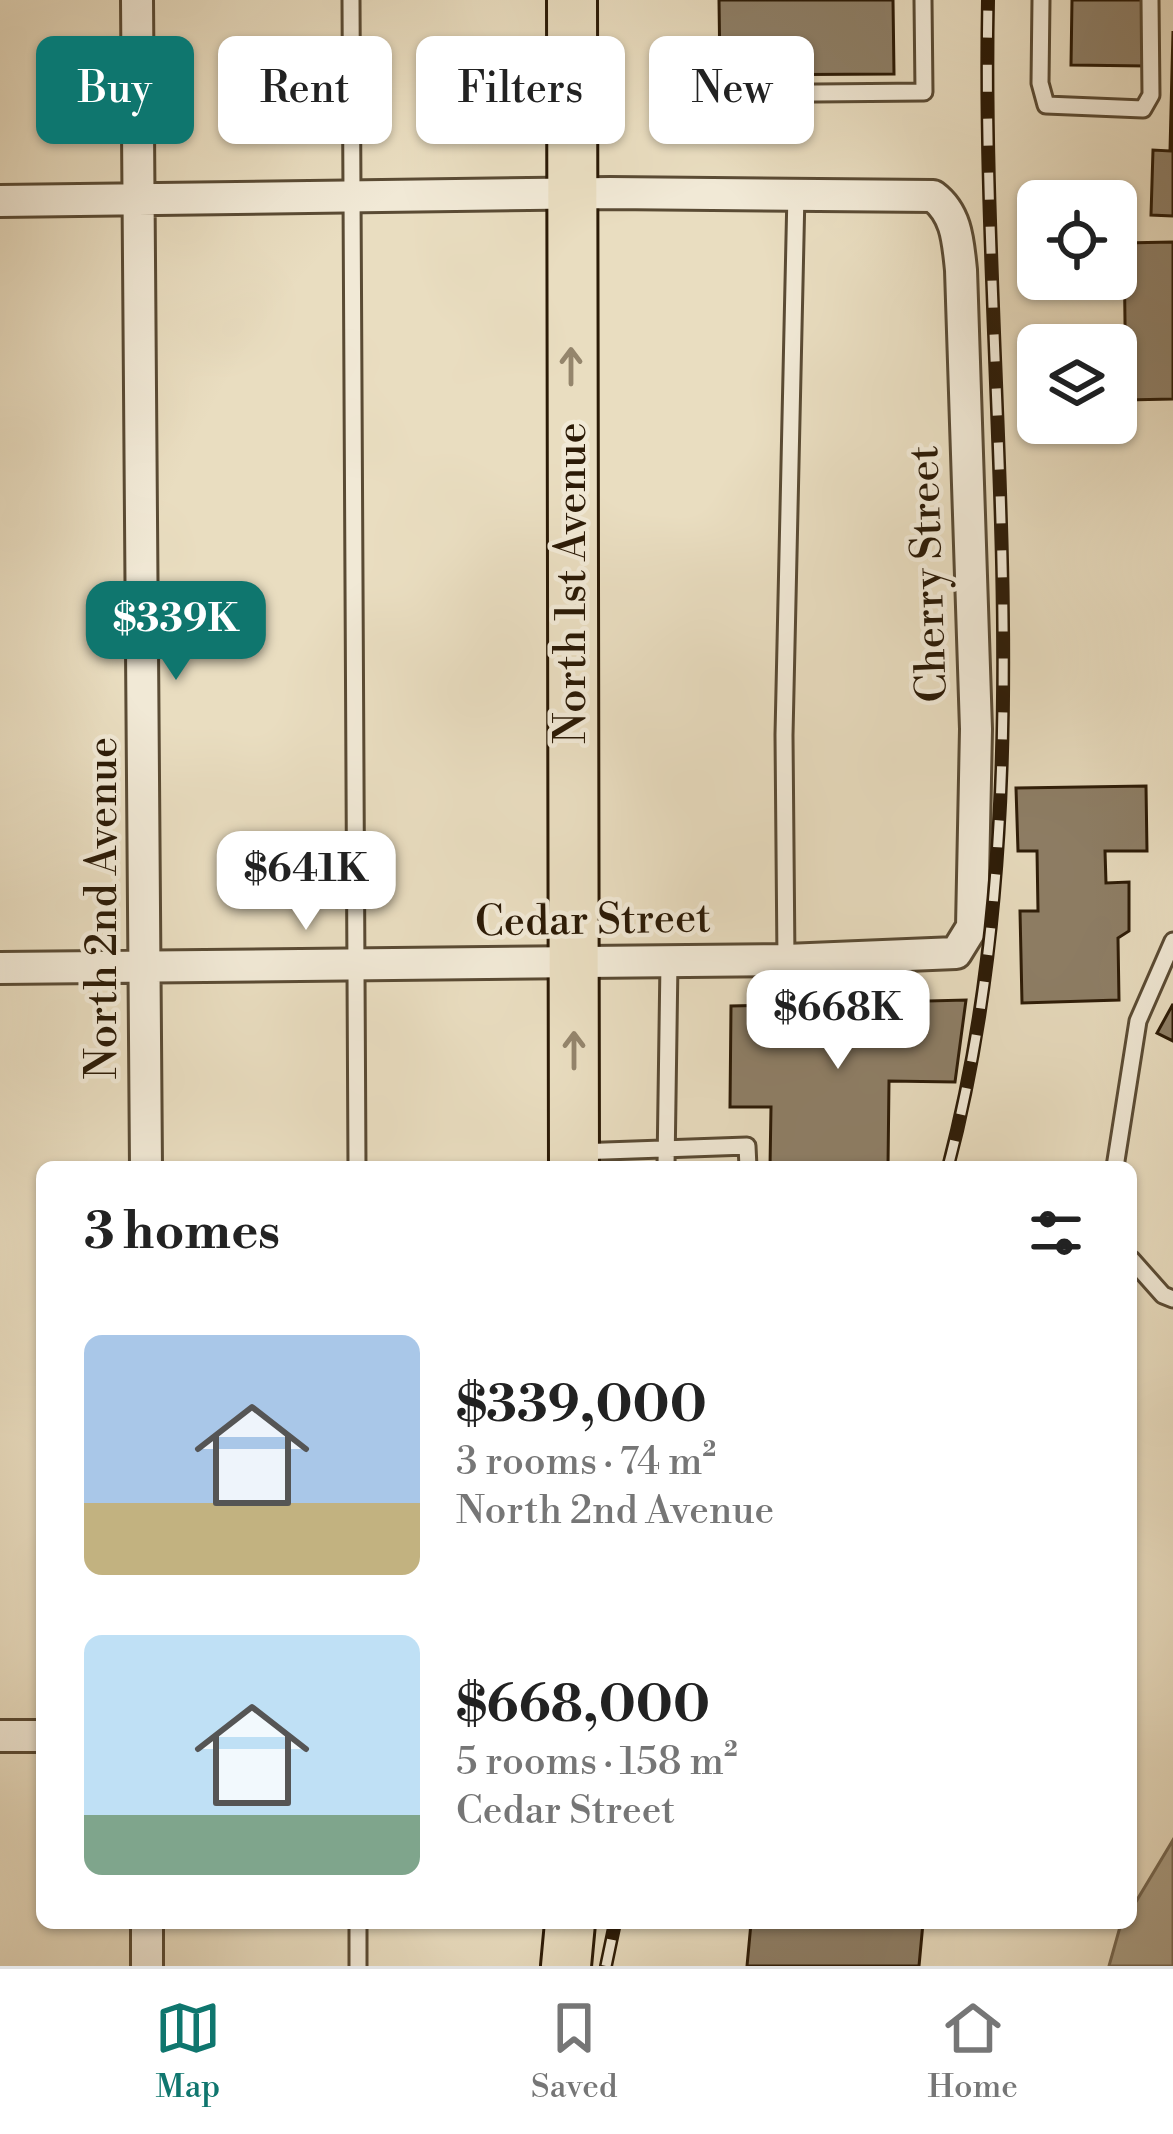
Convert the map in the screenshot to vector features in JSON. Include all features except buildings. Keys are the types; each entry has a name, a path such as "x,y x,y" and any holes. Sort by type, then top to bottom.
{"main road":[{"name":"North 1st Avenue","path":"572,0 574,1160"},
{"path":"566,1966 569,1929"}],"street":[{"name":"North 2nd Avenue","path":"137,0 146,1161"},
{"name":"Cherry Street","path":"796,193 914,192 944,205 956,228 973,637 972,927 967,944"},
{"path":"0,201 796,193"},
{"name":"Cedar Street","path":"0,968 786,961 924,957 956,953 967,944"},
{"path":"0,1736 36,1736"},
{"path":"147,1929 147,1966"}],"lane":[{"path":"351,0 357,1161"},
{"path":"814,93 924,92 923,0"},
{"path":"1041,0 1040,83 1046,105 1129,112 1143,110 1151,95 1150,0"},
{"path":"786,961 784,735 796,193"},
{"path":"1116,1161 1138,1021 1173,941"},
{"path":"667,1161 669,962"},
{"path":"574,1160 666,1148 748,1146 748,1161"},
{"path":"1137,1266 1162,1295 1173,1299"},
{"path":"358,1929 358,1966"}],"shaded area":[{"path":"1173,1840 1173,1966 1109,1966 1119,1929 1137,1929 1137,1900"}],"railway":[{"path":"949,1161 978,1024 995,879 1002,733 988,0"},
{"path":"606,1966 614,1929"}]}
